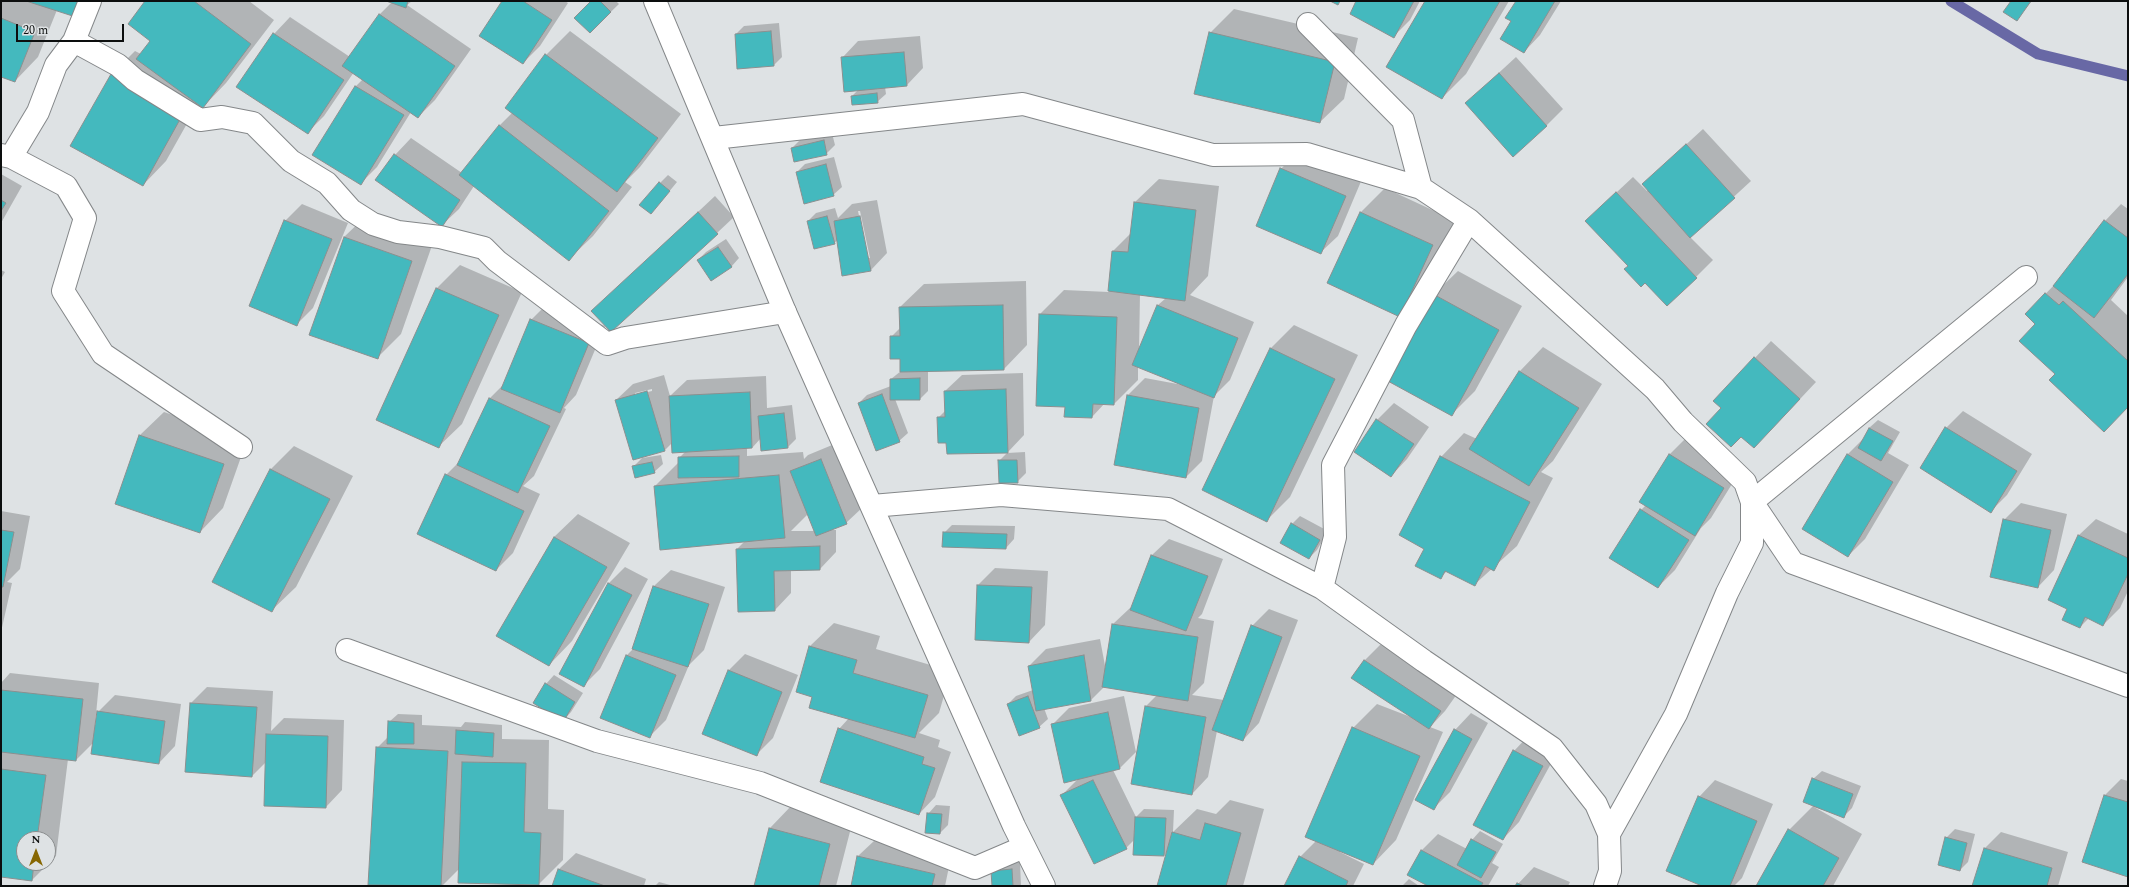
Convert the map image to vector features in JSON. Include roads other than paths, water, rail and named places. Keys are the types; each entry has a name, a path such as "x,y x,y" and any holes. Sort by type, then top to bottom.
{"street":[{"path":"90,1 74,41 56,65 38,112 6,156 66,186 85,218 63,291 103,354 241,447"},
{"path":"655,1 714,138 785,312 1024,847 1044,886"},
{"path":"1308,24 1403,120 1421,188"},
{"path":"74,41 118,65 135,80 200,120 222,117 253,123 291,161 327,183 351,210 373,224 398,232 440,237 484,248 497,261 607,344 625,338 785,312"},
{"path":"714,138 1023,104 1213,155 1307,154 1421,188 1469,220 1655,388 1683,422 1745,482 1752,502 1793,563 2128,686"},
{"path":"1322,588 1334,537 1333,465 1406,325 1469,220"},
{"path":"1752,502 2026,277"},
{"path":"872,506 1001,495 1168,509 1322,588 1424,661 1552,748 1596,804 1609,834 1610,871 1605,886"},
{"path":"1609,834 1676,714 1727,593 1752,543 1752,502"},
{"path":"347,650 597,741 760,783 975,868 1024,847"}],"waterway":[{"path":"1951,1 2038,54 2128,76"}]}
